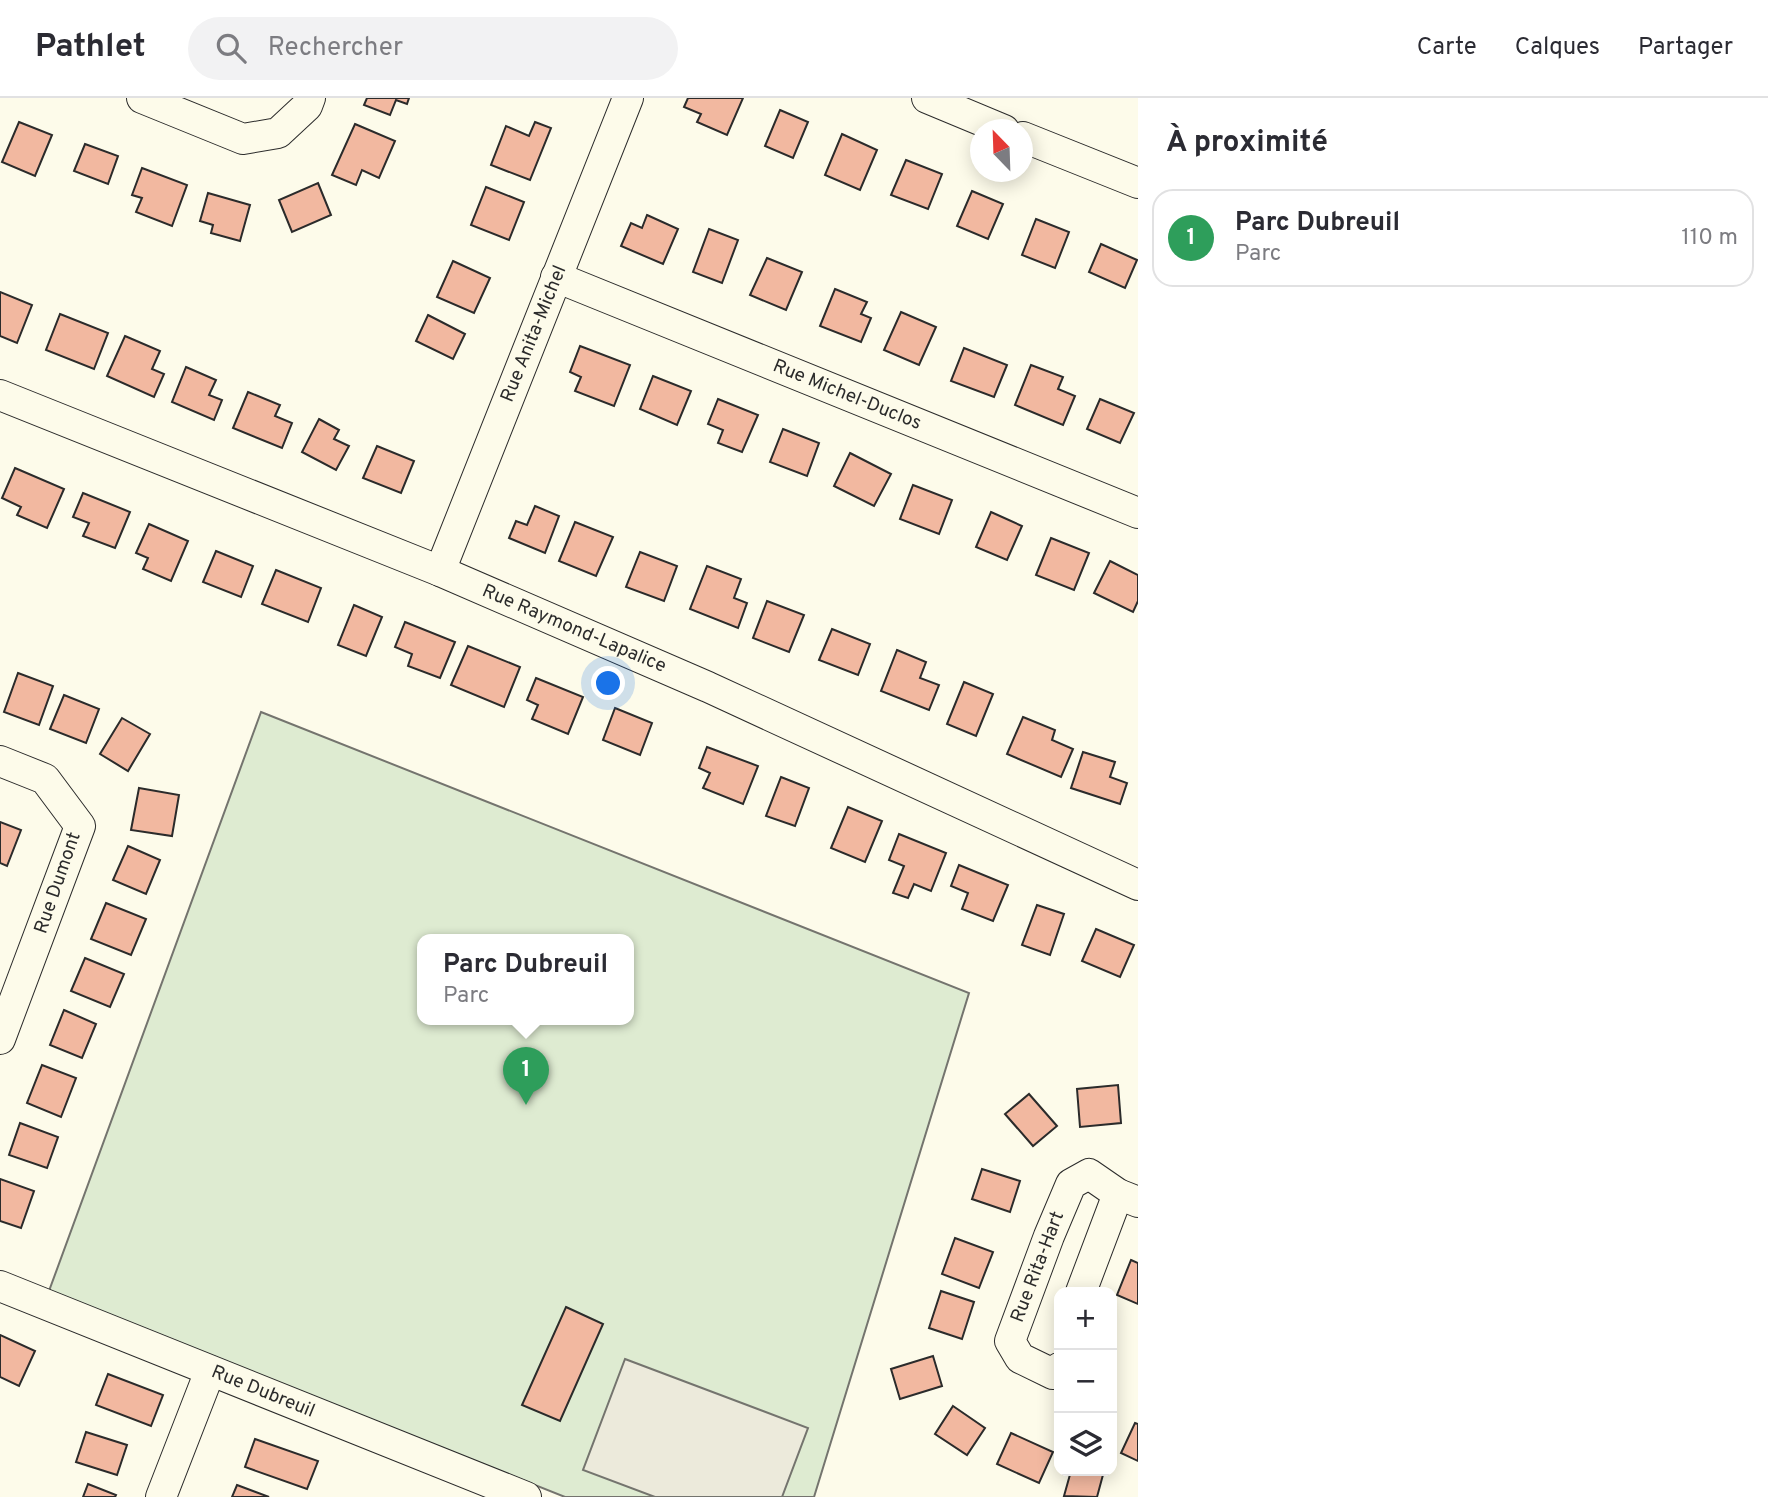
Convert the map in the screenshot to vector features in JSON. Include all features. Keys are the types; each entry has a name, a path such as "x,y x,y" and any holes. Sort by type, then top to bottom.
{"street":[{"path":"142,98 243,139 278,133 307,106 310,98"},
{"name":"Rue Anita-Michel","path":"440,571 628,98"},
{"path":"927,98 978,119"},
{"path":"1033,141 1138,183"},
{"name":"Rue Michel-Duclos","path":"556,277 1138,513"},
{"name":"Rue Raymond-Lapalice","path":"0,396 440,571 708,687 1138,885"},
{"name":"Rue Dumont","path":"0,761 45,779 80,826 0,1039"},
{"name":"Rue Rita-Hart","path":"1054,1373 1020,1358 1010,1341 1071,1184 1088,1174 1128,1198 1084,1287"},
{"name":"Rue Dubreuil","path":"0,1286 526,1497"},
{"path":"160,1497 210,1371"}],"green space":[{"path":"261,712 969,993 814,1497 565,1497 49,1291"}],"shaded area":[{"path":"625,1359 808,1428 782,1497 655,1497 583,1470"}],"building":[{"path":"367,98 409,98 407,104 396,100 390,115 364,105"},
{"path":"688,98 743,98 727,135 697,122 701,114 684,107"},
{"path":"780,110 808,122 793,158 765,146"},
{"path":"19,122 52,135 35,176 2,162"},
{"path":"535,122 551,128 530,180 491,165 506,126 529,136"},
{"path":"355,124 395,141 379,178 362,170 356,185 332,175"},
{"path":"842,134 877,150 860,190 825,175"},
{"path":"85,144 118,156 108,184 74,171"},
{"path":"906,160 942,174 928,209 891,195"},
{"path":"142,168 187,185 172,226 136,212 142,198 132,195"},
{"path":"318,183 331,215 292,232 279,200"},
{"path":"486,187 524,202 509,240 471,225"},
{"path":"972,191 1003,204 988,239 957,226"},
{"path":"208,193 250,205 240,241 211,233 213,225 200,221"},
{"path":"647,215 678,229 663,264 621,246 631,223 642,228"},
{"path":"1036,219 1069,232 1055,268 1022,255"},
{"path":"709,229 738,240 722,283 693,272"},
{"path":"1101,244 1137,260 1125,288 1089,272"},
{"path":"767,258 802,272 786,310 750,295"},
{"path":"453,261 490,278 474,313 437,297"},
{"path":"835,289 867,302 861,314 871,318 861,342 820,326"},
{"path":"0,292 32,305 17,343 0,336"},
{"path":"901,312 936,327 919,365 884,350"},
{"path":"60,314 108,333 94,369 46,350"},
{"path":"428,315 465,334 453,359 416,341"},
{"path":"125,336 160,351 152,369 164,374 154,397 107,376"},
{"path":"580,346 630,365 614,406 575,391 581,377 570,372"},
{"path":"964,348 1007,365 994,397 951,381"},
{"path":"1031,365 1063,377 1058,389 1075,396 1063,425 1015,405"},
{"path":"186,367 216,380 209,395 222,400 214,420 172,402"},
{"path":"653,376 691,391 677,425 640,409"},
{"path":"248,392 280,405 275,416 292,423 282,448 233,428"},
{"path":"718,399 758,415 742,452 718,443 723,430 708,424"},
{"path":"1100,399 1134,413 1120,443 1087,429"},
{"path":"319,419 339,430 334,439 349,446 336,470 302,452"},
{"path":"783,429 819,443 807,476 770,462"},
{"path":"377,446 414,461 401,493 363,478"},
{"path":"850,453 891,474 874,506 834,486"},
{"path":"15,468 64,489 47,528 17,515 21,507 2,498"},
{"path":"913,485 952,500 939,534 900,519"},
{"path":"83,493 130,512 115,548 83,536 89,523 73,517"},
{"path":"535,506 559,516 545,553 509,538 516,521 527,525"},
{"path":"991,512 1022,526 1007,560 976,547"},
{"path":"575,522 613,537 596,576 559,561"},
{"path":"149,524 188,541 171,581 143,569 148,558 136,553"},
{"path":"1051,538 1089,553 1074,590 1036,575"},
{"path":"216,551 253,566 241,597 203,582"},
{"path":"640,552 677,566 664,601 626,587"},
{"path":"1110,561 1138,575 1138,601 1133,612 1094,593"},
{"path":"707,566 741,579 734,598 747,603 738,628 690,609"},
{"path":"276,570 321,588 308,622 262,604"},
{"path":"767,601 804,615 789,652 753,638"},
{"path":"354,605 382,617 366,656 338,645"},
{"path":"405,622 455,642 440,678 408,666 412,654 395,647"},
{"path":"832,629 870,644 858,675 819,660"},
{"path":"468,646 520,667 504,707 451,685"},
{"path":"897,650 926,662 920,678 939,685 929,710 881,691"},
{"path":"18,673 53,686 39,725 4,712"},
{"path":"536,678 583,697 568,734 532,719 538,705 527,700"},
{"path":"964,682 993,694 976,736 947,724"},
{"path":"64,695 99,709 86,743 50,729"},
{"path":"615,708 652,723 640,755 603,740"},
{"path":"1023,717 1055,730 1052,740 1073,749 1061,777 1007,754"},
{"path":"122,718 150,734 128,771 100,754"},
{"path":"707,747 758,766 743,804 703,788 710,773 699,768"},
{"path":"1083,752 1115,762 1110,777 1127,783 1120,804 1071,788"},
{"path":"781,777 809,788 795,826 766,816"},
{"path":"139,788 179,795 172,836 131,830"},
{"path":"848,807 882,821 865,862 831,848"},
{"path":"0,822 21,830 7,866 0,863"},
{"path":"899,834 946,853 931,891 914,884 908,898 893,893 904,866 889,860"},
{"path":"128,846 160,860 146,894 113,880"},
{"path":"959,865 1008,885 993,921 962,909 968,893 951,886"},
{"path":"106,903 146,919 131,955 91,939"},
{"path":"1037,905 1064,914 1050,955 1022,945"},
{"path":"1096,929 1134,945 1120,977 1082,961"},
{"path":"85,958 124,974 110,1007 71,991"},
{"path":"64,1010 96,1024 82,1058 50,1045"},
{"path":"42,1065 76,1078 61,1117 27,1103"},
{"path":"1118,1085 1121,1123 1080,1127 1077,1089"},
{"path":"1029,1094 1057,1126 1033,1146 1005,1114"},
{"path":"20,1123 58,1137 47,1168 9,1155"},
{"path":"982,1169 1020,1181 1010,1212 972,1199"},
{"path":"0,1179 34,1191 21,1228 0,1221"},
{"path":"955,1238 993,1252 979,1288 942,1274"},
{"path":"1131,1260 1138,1263 1138,1304 1117,1295"},
{"path":"941,1291 974,1302 962,1339 929,1328"},
{"path":"566,1307 603,1324 560,1421 522,1405"},
{"path":"0,1335 35,1351 19,1386 0,1377"},
{"path":"933,1356 942,1386 900,1399 891,1369"},
{"path":"108,1374 163,1395 151,1426 96,1405"},
{"path":"953,1406 985,1428 967,1455 935,1434"},
{"path":"1135,1423 1138,1424 1138,1461 1121,1453"},
{"path":"86,1432 127,1445 117,1475 76,1462"},
{"path":"1011,1433 1053,1452 1039,1483 997,1464"},
{"path":"255,1439 318,1461 307,1489 245,1467"},
{"path":"1070,1476 1103,1476 1097,1497 1064,1496"},
{"path":"88,1484 116,1495 83,1497"},
{"path":"237,1485 269,1497 232,1497"}],"place":[{"name":"Parc Dubreuil","path":"526,1105"}]}
